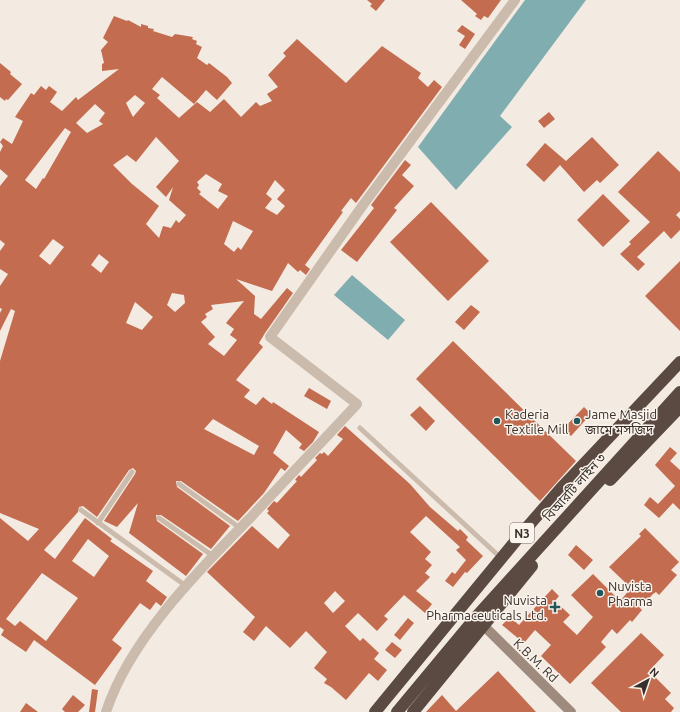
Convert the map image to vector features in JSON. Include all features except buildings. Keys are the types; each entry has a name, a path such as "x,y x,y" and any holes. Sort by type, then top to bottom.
{"highway":[{"name":"N3","path":"375,712 501,558 563,486 680,362"},
{"name":"বিআরটি লাইন ৩","path":"397,712 476,617 680,392"},
{"name":"N3","path":"413,712 566,527 680,407"}],"street":[{"path":"106,712 110,700 138,645 186,586 357,404 270,337 362,205 515,0"},
{"name":"K.B.M. Rd","path":"484,626 571,712"}],"lane":[{"path":"360,428 501,558"},
{"path":"98,522 132,472"},
{"path":"179,484 240,528"},
{"path":"81,510 186,586"},
{"path":"159,518 213,556"}],"water":[{"path":"525,0 586,0 500,116 512,127 456,190 418,147"},
{"path":"352,275 405,320 388,340 334,295"}],"place":[{"name":"Kaderia Textile Mill","path":"497,421"},
{"name":"Jame Masjid জামে মসজিদ","path":"577,421"},
{"name":"Nuvista Pharma","path":"600,593"},
{"name":"Nuvista Pharmaceuticals Ltd.","path":"555,607"}]}
